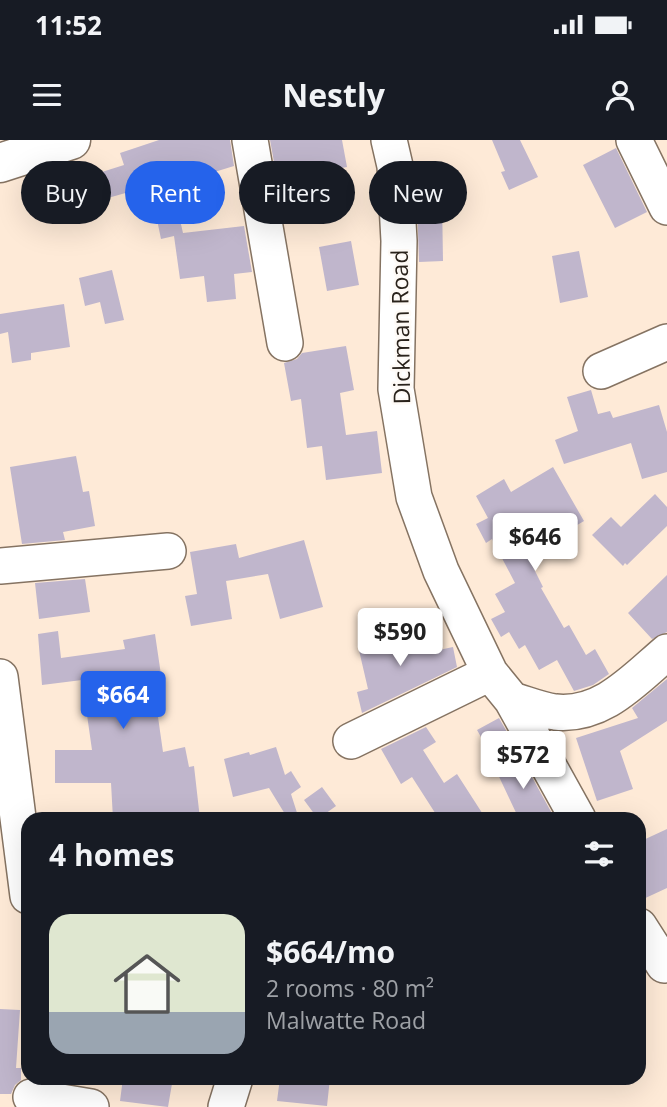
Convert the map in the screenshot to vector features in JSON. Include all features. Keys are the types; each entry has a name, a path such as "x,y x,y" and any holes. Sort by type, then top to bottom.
{"main road":[{"path":"0,163 71,140"}],"street":[{"path":"250,140 285,343"},
{"name":"Dickman Road","path":"389,140 395,166 399,241 396,388 414,497 441,571 490,673 512,700 574,812"},
{"path":"634,140 660,188 667,207"},
{"path":"601,371 667,342"},
{"path":"0,566 167,551"},
{"path":"512,700 554,712 581,712 619,694 667,652"},
{"path":"351,741 490,673"},
{"path":"0,677 8,808 21,865"},
{"path":"646,937 664,965"},
{"path":"226,1107 233,1085"},
{"path":"31,1094 92,1107"}],"building":[{"path":"159,140 230,140 234,166 225,169 225,161 125,161 125,193 111,197 111,169 124,165 120,153"},
{"path":"270,140 342,140 346,161 274,161"},
{"path":"492,140 520,140 538,177 509,190 501,172 505,171"},
{"path":"616,148 647,212 615,228 583,165"},
{"path":"158,224 181,224 183,233 244,226 252,272 234,274 236,299 207,302 204,276 180,279 174,236 161,239"},
{"path":"418,224 442,224 443,261 419,262"},
{"path":"351,241 359,285 327,291 319,247"},
{"path":"579,251 588,297 560,303 552,256"},
{"path":"112,270 124,320 105,324 100,302 85,306 79,278"},
{"path":"64,304 70,347 31,353 31,360 12,363 8,332 0,334 0,314"},
{"path":"346,346 354,390 340,393 346,435 377,431 382,473 326,480 322,446 307,448 301,399 291,401 284,363 297,359 302,353"},
{"path":"591,390 598,414 610,411 613,418 659,405 667,432 667,472 642,479 631,443 564,464 555,440 578,431 567,397"},
{"path":"76,456 83,492 89,491 95,526 63,532 65,540 22,544 10,467"},
{"path":"553,467 584,521 527,555 543,587 541,588 564,628 569,625 586,655 595,649 609,674 593,685 574,691 557,660 539,670 525,645 519,649 509,632 501,637 491,619 505,612 495,594 515,583 492,539 486,543 476,524 488,518 476,496 504,479 511,492"},
{"path":"655,494 667,507 667,526 623,566 592,535 611,517 621,527"},
{"path":"304,540 323,607 280,619 268,574 226,581 232,619 191,626 185,596 197,594 190,552 236,544 239,558"},
{"path":"667,575 667,632 652,639 628,613"},
{"path":"85,579 90,612 39,619 35,583"},
{"path":"58,631 61,658 125,649 123,640 155,634 165,702 156,703 163,752 185,747 189,767 194,766 199,812 113,812 111,783 55,783 55,750 92,750 82,680 42,685 38,634"},
{"path":"420,632 425,653 453,647 457,667 362,713 357,692 368,689 358,646"},
{"path":"667,679 667,721 620,751 633,789 597,801 576,738 638,718 632,708"},
{"path":"499,718 511,739 489,751 477,730"},
{"path":"426,727 436,742 423,750 444,783 457,774 481,812 434,812 412,777 401,784 381,749"},
{"path":"276,747 285,775 291,771 301,787 291,794 297,812 284,812 269,788 233,797 224,759 249,752 250,755"},
{"path":"521,757 551,812 516,812 494,766"},
{"path":"322,787 336,806 328,812 313,812 304,800"},
{"path":"667,829 667,888 646,898 646,839"},
{"path":"0,1009 20,1010 16,1068 21,1068 21,1080 11,1094 0,1094"},
{"path":"122,1085 172,1085 168,1107 120,1101"},
{"path":"279,1085 329,1085 327,1106 277,1101"}]}
